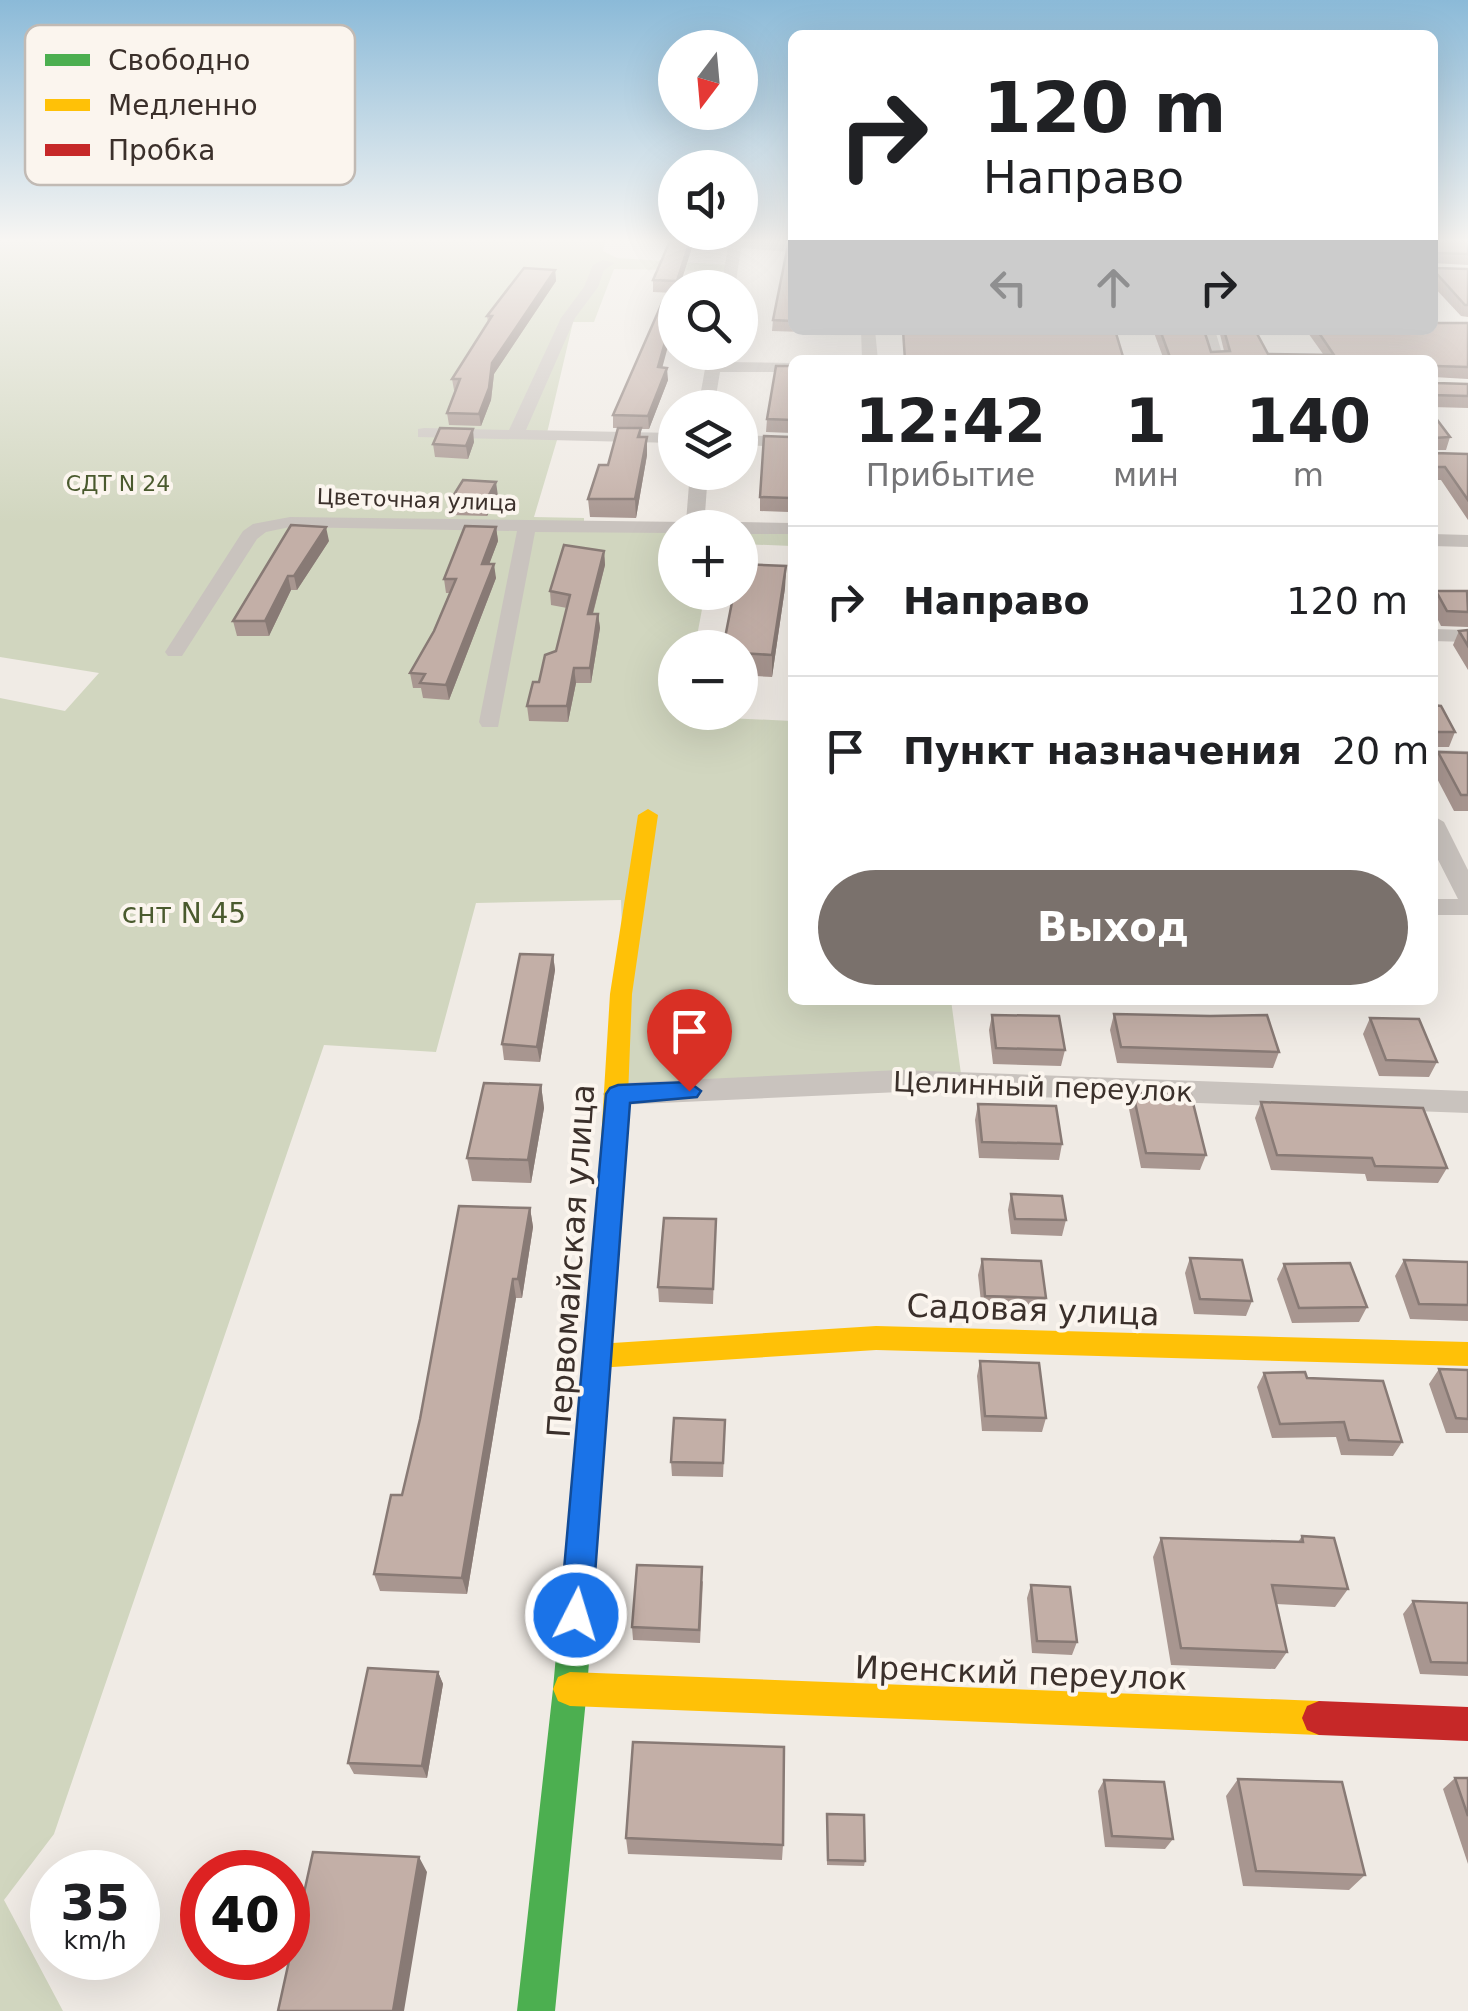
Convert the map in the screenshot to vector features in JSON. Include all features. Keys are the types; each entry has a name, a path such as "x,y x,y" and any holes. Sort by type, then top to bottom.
{"street":[{"path":"514,435 560,335"},
{"path":"758,365 788,368"},
{"path":"424,433 658,438"},
{"path":"758,441 788,442"},
{"name":"Цветочная улица","path":"176,652 250,536 260,528 290,522 527,526 490,722"},
{"path":"527,526 658,528"},
{"path":"758,528 788,529"},
{"path":"1438,540 1468,541"},
{"path":"1438,635 1468,636"},
{"path":"1438,757 1468,758"},
{"name":"Первомайская улица","path":"536,2011 570,1689 618,1094 621,994 648,815"},
{"path":"1438,834 1468,895"},
{"path":"1438,907 1468,907"},
{"name":"Целинный переулок","path":"618,1094 900,1081 1468,1102"},
{"name":"Садовая улица","path":"597,1356 876,1338 1468,1354"},
{"name":"Иренский переулок","path":"570,1689 1468,1724"}],"green space":[{"path":"0,335 570,335 547,433 557,440 534,517 584,518 584,524 658,525 658,610 702,610 698,630 658,630 658,730 758,730 758,719 788,721 788,1005 952,1005 961,1074 627,1088 621,900 476,903 436,1052 324,1045 54,1834 42,1850 30,1850 30,1866 4,1900 30,1949 30,1980 47,1980 63,2011 0,2011 0,698 65,711 99,673 0,657"},
{"path":"758,527 788,527 788,546 758,545"}],"building":[{"path":"480,335 511,335 492,363 489,388 479,414 447,413 460,379 452,379"},
{"path":"648,335 658,335 658,370 666,370 648,416 613,415"},
{"path":"903,335 1116,335 1122,355 905,355"},
{"path":"1162,335 1206,335 1211,352 1230,351 1225,335 1258,335 1268,354 1334,355 1169,355"},
{"path":"1320,335 1468,335 1468,367 1438,366 1438,355 1334,355"},
{"path":"776,366 788,366 788,420 767,419"},
{"path":"1438,383 1468,384 1468,396 1438,395"},
{"path":"1438,421 1450,437 1438,438"},
{"path":"440,428 473,429 466,446 433,444"},
{"path":"618,428 641,428 638,437 647,437 635,499 588,499 599,465 608,465"},
{"path":"764,436 788,437 788,498 760,497"},
{"path":"1438,453 1468,454 1468,500 1445,467 1438,467"},
{"path":"463,480 496,482 485,502 450,501"},
{"path":"291,525 326,527 294,576 288,576 265,621 233,621"},
{"path":"465,526 496,527 482,564 494,564 446,685 420,683 425,674 410,673 434,631 456,579 444,579"},
{"path":"564,545 604,551 588,614 598,614 590,668 574,668 567,706 527,706 533,682 539,682 545,655 556,651 570,595 550,591"},
{"path":"758,565 786,566 772,655 758,654 758,630 727,630 730,610 758,610"},
{"path":"1438,591 1467,591 1468,612 1447,611"},
{"path":"1468,630 1468,646 1459,631"},
{"path":"1438,706 1441,706 1455,732 1438,732"},
{"path":"1438,752 1468,753 1468,795 1461,795"},
{"path":"520,954 553,955 537,1047 502,1044"},
{"path":"1114,1014 1267,1015 1279,1052 1121,1047"},
{"path":"992,1015 1059,1016 1065,1050 996,1048"},
{"path":"1370,1018 1419,1019 1437,1062 1386,1060"},
{"path":"484,1083 541,1085 528,1160 467,1158"},
{"path":"1133,1093 1191,1095 1206,1155 1146,1153"},
{"path":"1261,1102 1423,1108 1447,1168 1375,1166 1372,1158 1277,1155"},
{"path":"978,1104 1056,1106 1062,1144 982,1142"},
{"path":"1011,1194 1062,1196 1066,1220 1015,1219"},
{"path":"459,1206 530,1208 518,1279 513,1279 462,1578 374,1574 391,1495 402,1495 420,1419"},
{"path":"664,1218 716,1219 713,1289 658,1287"},
{"path":"1190,1258 1242,1260 1252,1301 1200,1299"},
{"path":"982,1259 1041,1261 1046,1298 985,1296"},
{"path":"1404,1260 1468,1262 1468,1305 1419,1304"},
{"path":"1350,1263 1367,1307 1299,1308 1284,1264"},
{"path":"980,1361 1039,1363 1046,1418 985,1416"},
{"path":"1439,1369 1468,1370 1468,1419 1456,1418"},
{"path":"1305,1372 1307,1378 1383,1381 1402,1442 1349,1440 1344,1422 1280,1424 1264,1373"},
{"path":"674,1418 725,1420 723,1463 671,1462"},
{"path":"1302,1536 1334,1538 1348,1589 1272,1585 1287,1652 1181,1648 1161,1538 1303,1542"},
{"path":"637,1565 702,1567 699,1630 632,1627"},
{"path":"1031,1585 1070,1587 1077,1642 1037,1641"},
{"path":"1413,1601 1468,1603 1468,1663 1431,1662"},
{"path":"368,1668 438,1672 422,1766 348,1763"},
{"path":"633,1742 784,1747 783,1845 626,1838"},
{"path":"1455,1778 1468,1778 1468,1816"},
{"path":"1238,1779 1342,1782 1365,1875 1256,1871"},
{"path":"1104,1780 1164,1782 1173,1839 1112,1836"},
{"path":"827,1814 864,1815 865,1861 828,1860"},
{"path":"313,1852 419,1857 393,2011 278,2011 285,1980 310,1980"}],"traffic: fast":[{"path":"536,2011 570,1689 612,1173"}],"traffic: slow":[{"path":"612,1173 621,994 648,815"},
{"path":"597,1356 876,1338 1468,1354"},
{"path":"570,1689 1319,1718"}],"traffic: jam":[{"path":"1319,1718 1468,1724"}],"route":[{"path":"576,1615 618,1094 689,1091"}],"park label":[{"name":"СДТ N 24","path":"118,483"},
{"name":"снт N 45","path":"184,913"}]}
